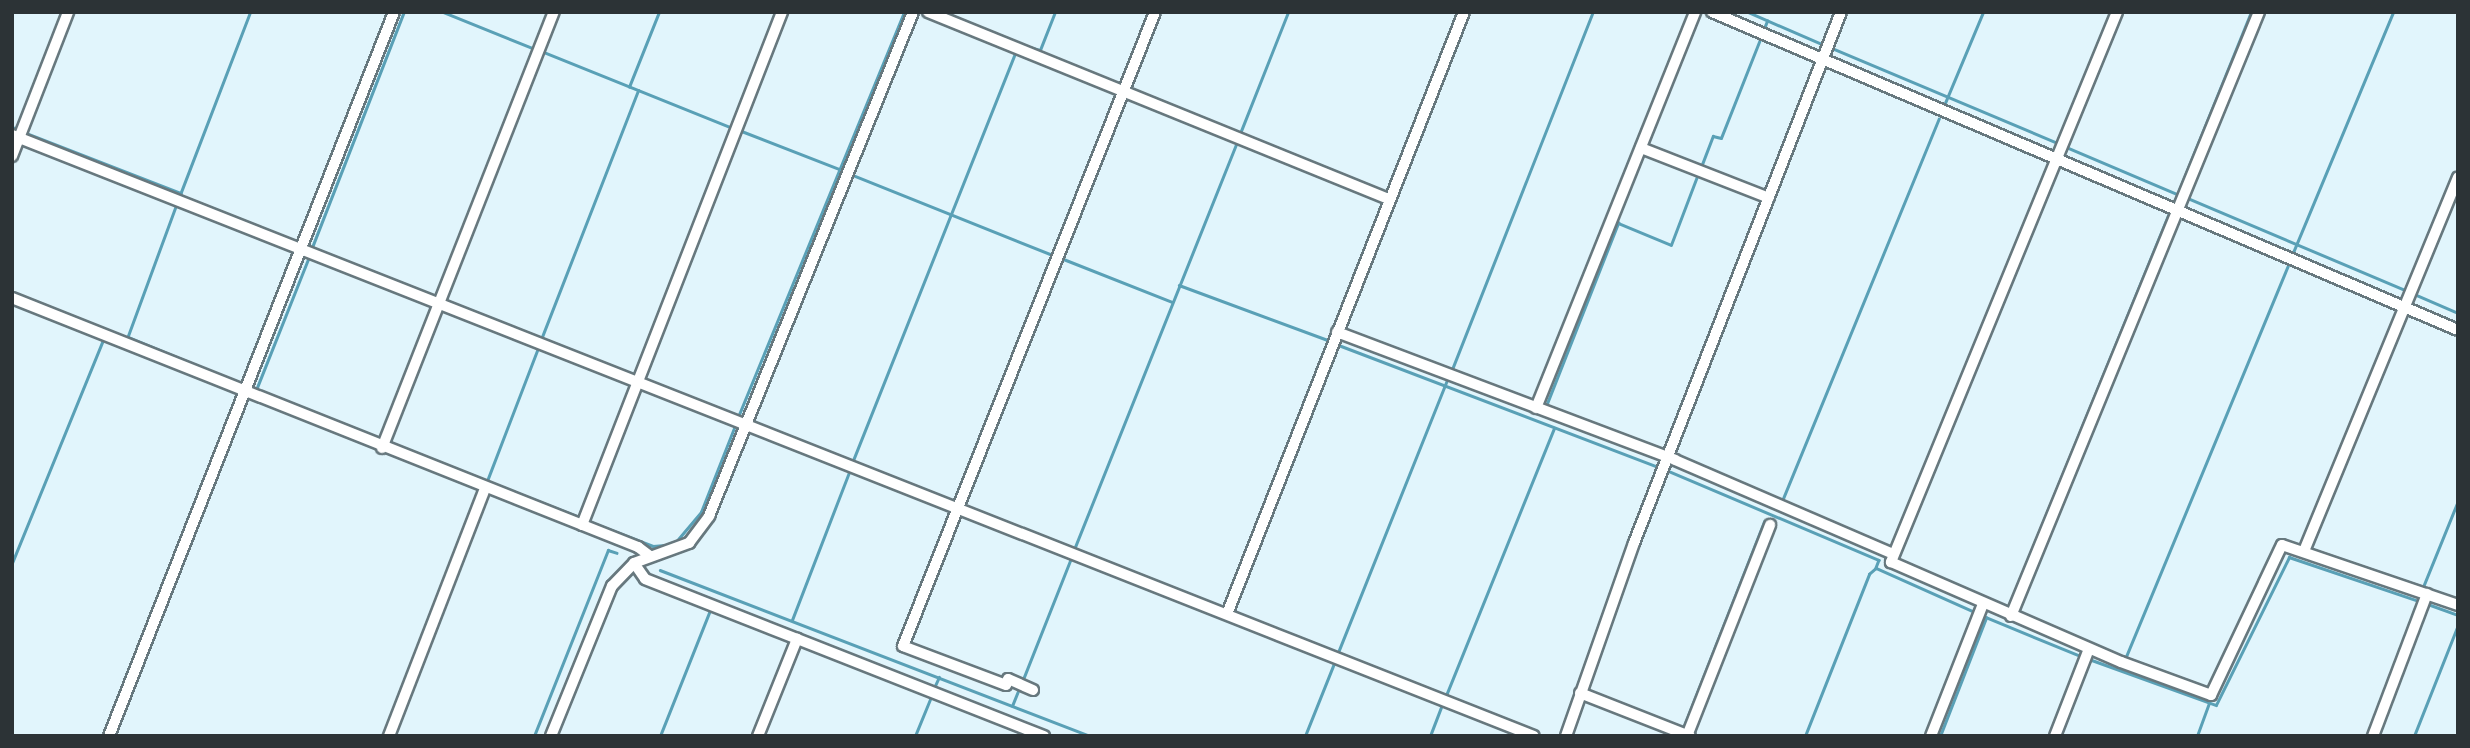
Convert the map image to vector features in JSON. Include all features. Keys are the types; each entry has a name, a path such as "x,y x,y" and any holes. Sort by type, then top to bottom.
{"street":[{"path":"12,156 68,12"},
{"path":"109,736 307,250 394,12"},
{"path":"384,443 554,12"},
{"path":"583,521 782,12"},
{"path":"551,736 607,596 641,559 677,550 700,532 740,420 913,12"},
{"path":"928,12 1388,199"},
{"path":"1026,687 1008,679 1006,685 903,646 1155,12"},
{"path":"1227,614 1388,199 1464,12"},
{"path":"1542,410 1695,12"},
{"path":"1566,736 1664,465 1841,12"},
{"path":"2117,12 1891,562 1979,611 2007,615 2087,655 2123,663 2211,695 2282,545 2304,551 2425,600 2458,605"},
{"path":"2007,615 2259,12"},
{"path":"1718,14 2057,160 2178,203 2291,259 2408,297 2458,330"},
{"path":"19,134 178,200 638,379 1534,736"},
{"path":"1641,148 1769,198"},
{"path":"2304,551 2458,177"},
{"path":"12,298 247,392 384,443 485,488 583,521 641,559 645,579 1044,736"},
{"path":"1334,339 1450,375 1542,410 1664,465 1780,504 1893,554"},
{"path":"389,736 485,488"},
{"path":"1580,693 1685,734 1770,525"},
{"path":"2373,736 2425,600"},
{"path":"1931,736 1979,611"},
{"path":"758,736 797,639"},
{"path":"2055,736 2087,655"}],"waterway":[{"path":"181,192 250,12"},
{"path":"311,250 404,12"},
{"path":"443,12 535,49"},
{"path":"629,87 659,12"},
{"path":"738,417 904,12"},
{"path":"1019,44 1040,50 1055,12"},
{"path":"1239,136 1288,12"},
{"path":"1451,372 1593,12"},
{"path":"1748,12 1822,44"},
{"path":"1945,103 1983,12"},
{"path":"2173,205 2251,12"},
{"path":"2292,255 2393,12"},
{"path":"1763,31 1767,21"},
{"path":"1701,167 1713,136 1721,138 1761,37"},
{"path":"1834,49 2060,144"},
{"path":"852,463 1016,50"},
{"path":"541,51 733,128"},
{"path":"540,342 638,90"},
{"path":"1782,501 1939,119"},
{"path":"12,127 20,130"},
{"path":"739,130 844,171"},
{"path":"26,133 181,193 179,198"},
{"path":"1073,552 1237,142"},
{"path":"2066,147 2179,195"},
{"path":"850,174 1055,256"},
{"path":"1546,406 1618,223 1671,245 1698,174"},
{"path":"2185,197 2408,291"},
{"path":"177,204 128,337 211,371"},
{"path":"2007,610 2170,211"},
{"path":"256,390 309,257"},
{"path":"1061,258 1172,302"},
{"path":"2125,659 2290,261"},
{"path":"1179,285 1330,341"},
{"path":"2414,294 2458,313"},
{"path":"12,563 102,342"},
{"path":"1336,344 1660,468"},
{"path":"487,481 538,348"},
{"path":"1337,655 1448,378"},
{"path":"588,521 653,546 674,544 701,512 736,423"},
{"path":"1445,698 1554,428"},
{"path":"451,467 582,518"},
{"path":"792,620 850,470"},
{"path":"1666,470 1879,560 1876,568 1977,613"},
{"path":"2423,587 2458,501"},
{"path":"1682,731 1764,522"},
{"path":"534,736 608,550 617,553"},
{"path":"2089,659 2216,705 2289,557 2419,601"},
{"path":"1022,682 1071,558"},
{"path":"1805,736 1869,574 1876,568"},
{"path":"660,570 1090,736"},
{"path":"2425,603 2458,615"},
{"path":"660,736 711,608"},
{"path":"1983,616 2083,657"},
{"path":"1940,736 1986,618"},
{"path":"2414,736 2458,625"},
{"path":"1305,736 1335,661"},
{"path":"933,690 939,677"},
{"path":"1012,706 1019,689"},
{"path":"915,736 931,697"},
{"path":"2197,736 2209,703"},
{"path":"1430,736 1442,704"}]}
